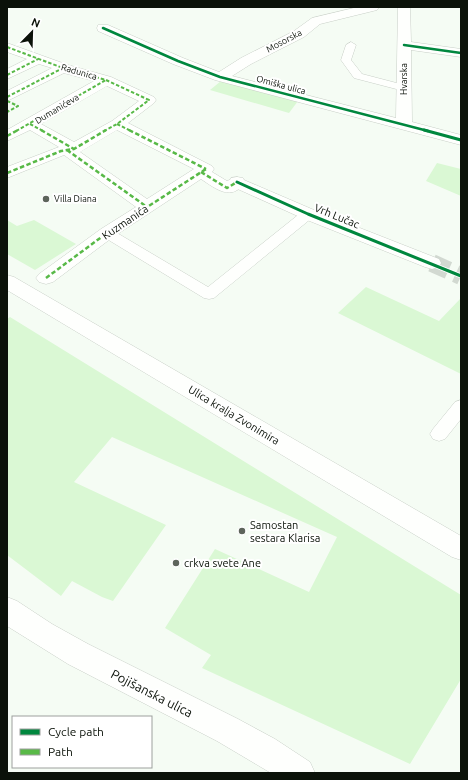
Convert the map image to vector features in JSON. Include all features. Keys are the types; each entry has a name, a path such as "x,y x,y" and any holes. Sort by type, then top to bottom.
{"street":[{"name":"Mosorska","path":"220,77 246,61 299,34 316,21 373,7"},
{"name":"Hvarska","path":"404,7 404,126"},
{"name":"Omiška ulica","path":"103,28 178,61 220,77 461,140"},
{"path":"404,45 461,53"},
{"name":"Radunica","path":"7,47 63,68 106,80 149,100 117,124"},
{"path":"7,75 38,59"},
{"path":"7,97 63,68"},
{"name":"Dumanićeva","path":"7,136 106,80"},
{"path":"7,100 18,106 7,112"},
{"path":"30,124 71,150 148,207"},
{"path":"7,173 71,150 117,124"},
{"name":"Vrh Lučac","path":"117,124 204,171 226,188 237,182 308,214 432,263"},
{"name":"Kuzmanića","path":"46,278 107,233 204,171"},
{"name":"Ulica kralja Zvonimira","path":"7,281 461,549"},
{"name":"Pojišanska ulica","path":"8,613 86,659 244,739 299,773"}],"lane":[{"path":"351,45 346,60 358,76 404,88"},
{"path":"107,233 209,294 308,214"},
{"path":"439,434 459,414"}],"green space":[{"path":"221,81 298,101 289,113 210,90"},
{"path":"437,163 461,169 461,196 426,181"},
{"path":"7,220 17,226 34,220 76,244 35,270 7,254"},
{"path":"366,287 439,321 461,298 461,374 338,313"},
{"path":"10,317 461,595 461,679 410,764 202,668 211,655 165,628 215,549 309,592 337,537 112,437 74,482 166,525 113,601 102,597 72,581 61,596 7,555 7,319"}],"tunnel":[{"path":"432,263 461,276"}],"marked path":[{"path":"7,47 63,68 106,80 149,100 117,124 74,149 61,151 7,173"},
{"path":"7,75 38,59"},
{"path":"7,97 63,68"},
{"path":"7,136 106,80"},
{"path":"7,101 18,106 7,112"},
{"path":"30,124 74,149"},
{"path":"117,124 206,169"},
{"path":"67,150 147,207"},
{"path":"46,278 107,233 206,169"},
{"path":"201,172 227,188 237,182"}],"cycle path":[{"path":"103,28 178,61 220,77 461,140"},
{"path":"404,45 461,53"},
{"path":"237,182 308,214 461,276"}],"place":[{"name":"Villa Diana","path":"46,199"},
{"name":"Samostan sestara Klarisa","path":"242,531"},
{"name":"crkva svete Ane","path":"176,563"}]}
